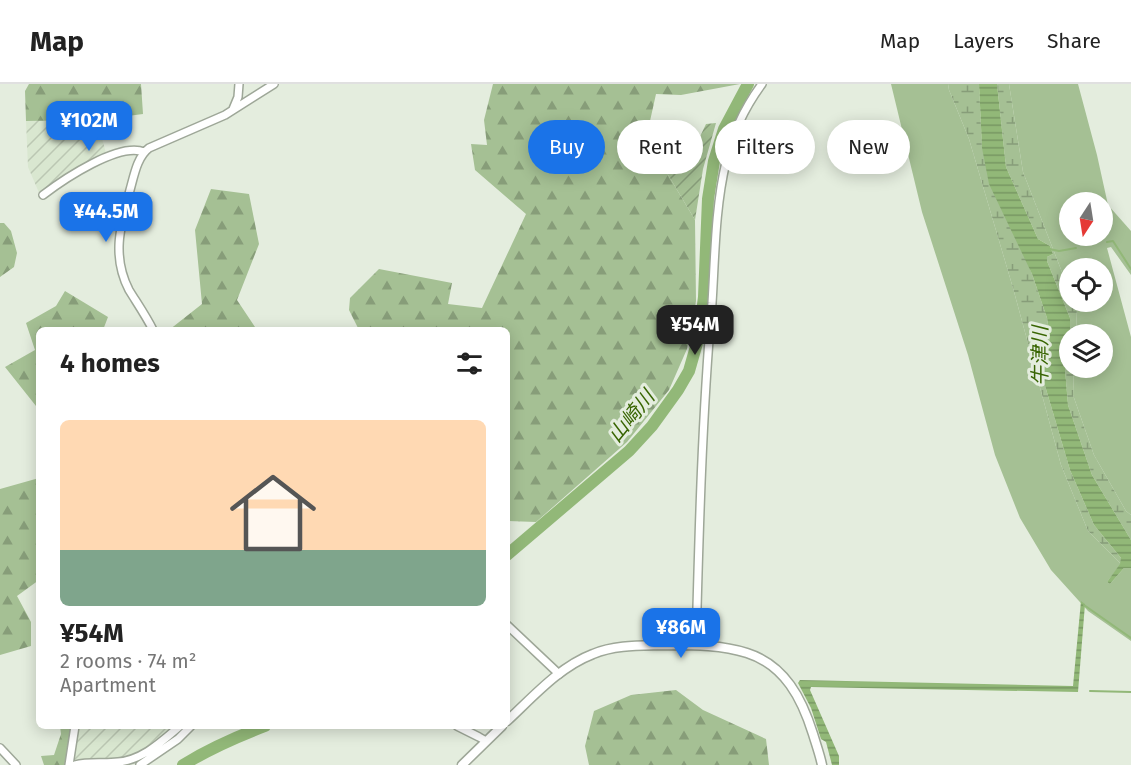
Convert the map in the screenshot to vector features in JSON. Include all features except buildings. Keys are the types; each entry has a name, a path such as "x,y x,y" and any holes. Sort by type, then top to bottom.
{"main road":[{"path":"510,718 574,662 592,654 611,648 631,646 696,645 722,648 747,653 766,662 787,680 805,710 822,765"},
{"path":"462,765 499,729"}],"street":[{"path":"233,109 238,97 239,84"},
{"path":"151,327 125,280 118,247 121,222 136,169 144,152 209,123 248,102 274,84"},
{"path":"696,645 707,354 720,192 733,139 744,113 762,84"},
{"path":"43,195 59,183 113,154 132,149 144,152"},
{"path":"510,628 559,674"},
{"path":"69,765 75,729"},
{"path":"75,765 117,764 134,759 176,729"},
{"path":"140,765 178,739 188,729"},
{"path":"463,729 486,741"},
{"path":"0,748 16,765"}],"shaded area":[{"path":"979,84 997,84 1006,167 1038,239 1050,246 1053,254 1047,257 1047,261 1059,291 1059,312 1068,312 1070,318 1070,324 1059,324 1059,378 1066,378 1068,405 1092,475 1131,540 1131,568 1124,568 1110,584 1107,582 1120,564 1121,558 1094,525 1070,470 1043,379 1050,337 1047,318 1032,274 989,184 982,148"},
{"path":"97,120 106,153 40,195 28,167 26,121"},
{"path":"1081,601 1085,604 1078,692 811,687 810,690 839,756 839,765 832,765 826,742 821,739 811,708 798,683 800,680 1073,686"},
{"path":"78,729 170,729 144,750 128,758 73,761"}],"green space":[{"path":"29,84 141,84 143,114 97,120 26,121 25,91"},
{"path":"493,84 740,84 681,95 656,94 650,120 617,120 617,174 668,174 695,220 696,301 687,349 669,390 627,442 536,522 510,521 510,327 358,327 349,310 350,298 379,269 452,283 448,304 482,308 526,214 475,170 471,144 487,145 484,120"},
{"path":"891,84 948,84 969,139 1013,288 1061,465 1088,531 1121,564 1107,582 1110,584 1124,568 1131,568 1131,641 1088,611 1051,570 1020,518 995,455 968,355 922,212 910,162 910,120 900,120"},
{"path":"948,84 979,84 982,147 1047,318 1050,337 1043,379 1070,470 1094,525 1121,558 1121,564 1088,531 1061,465 1013,288 969,139"},
{"path":"997,84 1009,84 1023,172 1059,264 1059,291 1047,261 1047,257 1053,254 1050,246 1038,239 1006,167"},
{"path":"1009,84 1078,84 1105,192 1059,192 1059,246 1113,246 1113,211 1131,231 1131,275 1111,247 1107,248 1110,258 1059,258 1059,264 1023,172"},
{"path":"715,123 715,127 703,169 703,130 706,124"},
{"path":"668,174 702,174 695,220"},
{"path":"211,189 249,194 259,244 237,300 255,327 173,327 202,304 195,230"},
{"path":"0,223 4,223 11,231 17,253 14,267 0,277"},
{"path":"1113,270 1131,337 1131,515 1126,511 1094,455 1073,395 1074,378 1113,378 1113,324 1076,324 1077,312 1113,312"},
{"path":"65,291 108,317 104,327 36,327 36,406 5,367 35,350 26,323 56,306"},
{"path":"1068,312 1077,312 1076,324 1070,324"},
{"path":"1066,378 1074,378 1073,395 1094,455 1126,511 1131,515 1131,540 1092,475 1068,405"},
{"path":"36,479 36,582 17,596 31,622 31,646 0,655 0,489"},
{"path":"676,690 703,710 766,739 769,765 589,765 585,746 594,711 631,695"},
{"path":"60,729 78,729 73,761 66,765 44,765 41,756 54,755"}],"waterway":[{"name":"山崎川","path":"510,552 629,451 652,426 689,371 699,336 704,297 708,199 714,161 724,129 748,84"},
{"path":"1113,241 1131,269"},
{"path":"1049,249 1059,251 1076,248"},
{"path":"1084,605 1131,638"},
{"path":"1090,691 1131,692"},
{"name":"山崎川","path":"183,765 258,729"}],"water label":[{"name":"牛津川","path":"1040,356"}]}
